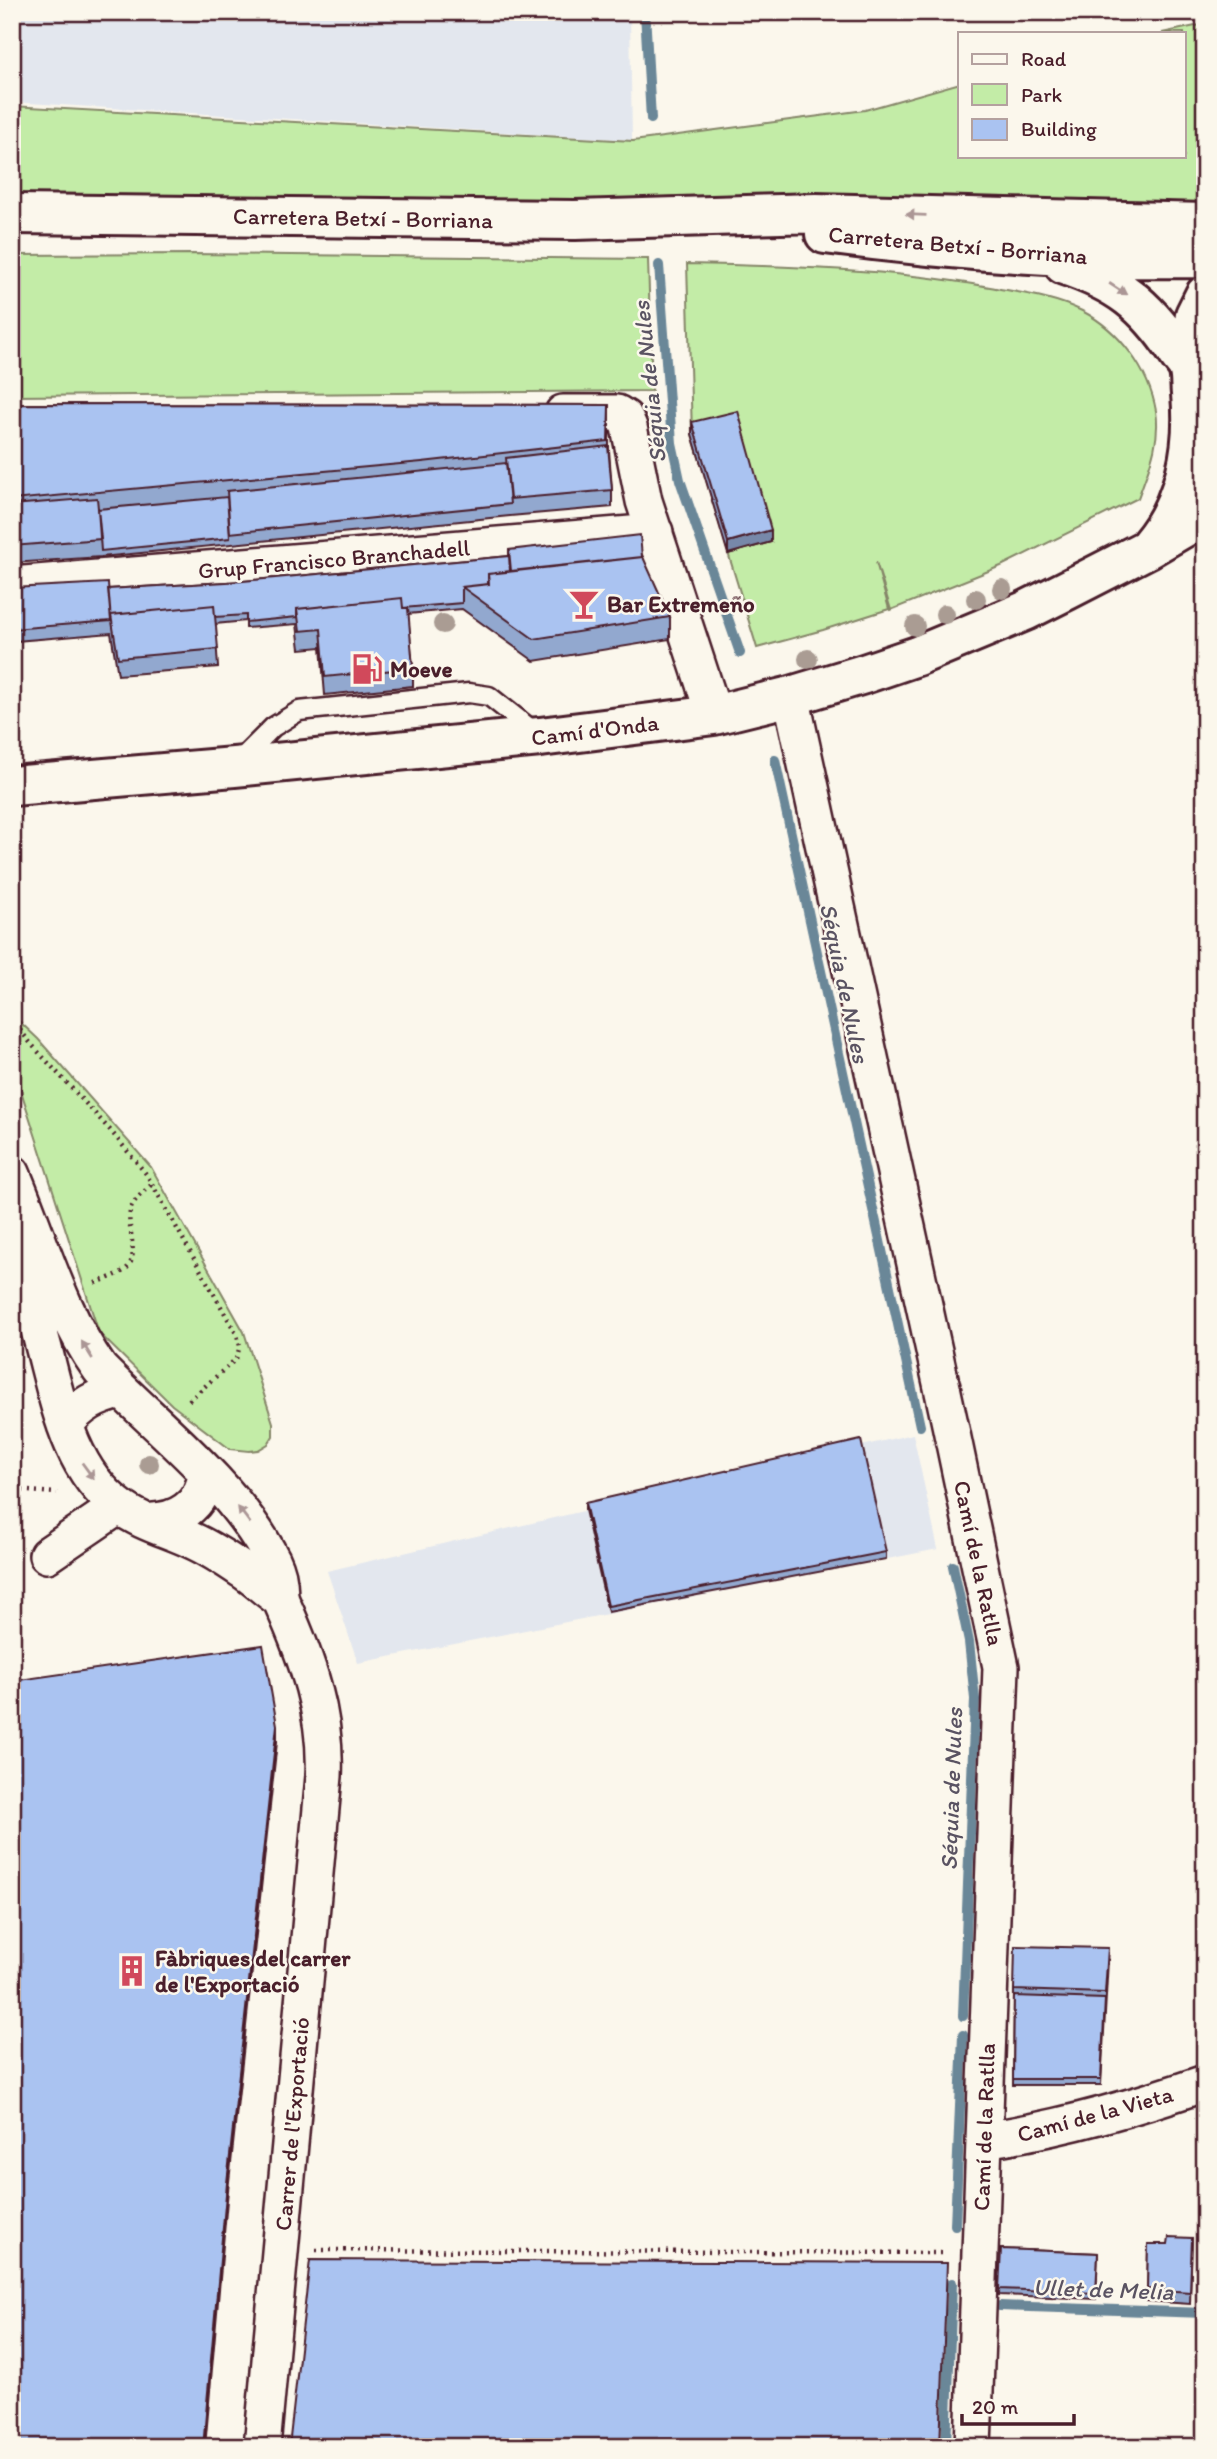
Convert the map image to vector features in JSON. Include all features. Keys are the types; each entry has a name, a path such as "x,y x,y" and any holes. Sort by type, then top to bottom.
{"street":[{"name":"Carretera Betxí - Borriana","path":"12,214 575,220 816,213 1205,223"},
{"name":"Carretera Betxí - Borriana","path":"713,216 872,240 1033,254 1205,258"},
{"path":"975,218 987,227 1008,234 1205,239"},
{"path":"1033,254 1089,274 1127,294 1152,317 1188,368"},
{"path":"1147,549 1169,518 1186,471 1193,413 1188,368 1195,315 1205,295"},
{"path":"526,413 617,413 625,418 644,501 714,715"},
{"name":"Camí d'Onda","path":"12,786 540,737 714,715 791,696 917,656 1026,611 1147,549 1203,515"},
{"name":"Grup Francisco Branchadell","path":"12,585 655,532"},
{"name":"Camí de la Ratlla","path":"791,696 1001,1667 973,2447"},
{"name":"Carrer de l'Exportació","path":"12,1173 84,1347 121,1391 229,1496 268,1552 270,1583 291,1620 321,1711 326,1747 262,2447"},
{"path":"12,1220 65,1425 82,1463 103,1491 132,1514 191,1540 270,1583"},
{"path":"65,1425 84,1405 98,1397 121,1391"},
{"path":"47,1555 132,1514 169,1520 180,1516 189,1509 202,1491 205,1473"},
{"name":"Camí de la Vieta","path":"984,2140 1022,2135 1163,2098 1205,2083"}],"lane":[{"path":"234,767 273,727 299,711 469,693 489,696 540,737"}],"path":[{"path":"12,1011 16,1025 32,1045 120,1141 152,1184 237,1335 240,1346 236,1359 180,1407"},
{"path":"90,1285 123,1272 132,1263 134,1253 129,1221 131,1207 152,1184"},
{"path":"15,1490 67,1492"},
{"path":"280,2250 981,2254"}],"shaded area":[{"path":"12,12 630,12 632,140 12,102"},
{"path":"913,1434 938,1549 358,1663 327,1571"}],"green space":[{"path":"1205,24 1205,212 12,198 12,106 633,141 865,110 958,84 958,158 1186,158 1186,32 1167,32"},
{"path":"191,254 648,259 652,391 12,396 12,255"},
{"path":"687,264 801,267 915,276 1025,294 1060,302 1082,311 1096,319 1120,340 1139,366 1152,396 1157,434 1153,456 1138,498 1001,566 891,610 876,562 889,609 757,648 692,434"},
{"path":"20,1022 151,1167 244,1332 273,1423 273,1436 268,1444 258,1450 230,1449 172,1405 99,1333 22,1094 12,1034 12,1027"}],"building":[{"path":"12,404 609,405 608,441 422,462 12,500"},
{"path":"738,411 771,530 728,542 692,422"},
{"path":"608,446 612,490 510,499 506,458"},
{"path":"506,463 510,504 230,533 227,491"},
{"path":"227,497 230,538 101,551 98,509"},
{"path":"97,498 101,539 12,546 12,505"},
{"path":"640,535 642,557 511,571 509,550"},
{"path":"509,556 510,571 488,574 488,584 462,587 462,603 403,608 402,598 297,609 297,617 246,622 246,615 215,617 214,605 111,615 111,621 108,589 243,581"},
{"path":"643,557 670,617 534,639 462,587 489,584 488,574"},
{"path":"108,583 111,621 12,629 12,588"},
{"name":"Moeve","path":"402,598 403,608 408,608 413,668 325,677 321,629 300,631 297,609"},
{"path":"214,605 218,649 118,658 111,615"},
{"path":"12,641 16,641 18,663 12,663"},
{"path":"861,1440 886,1552 608,1606 585,1503"},
{"name":"Fàbriques del carrer de l'Exportació","path":"263,1645 277,1725 227,2183 203,2447 12,2447 12,1681"},
{"path":"1015,1946 1108,1948 1105,1993 1014,1990"},
{"path":"1014,1996 1105,1999 1101,2079 1013,2079"},
{"path":"1169,2237 1192,2238 1190,2292 1147,2289 1148,2244 1168,2244"},
{"path":"1001,2249 1098,2253 1096,2293 999,2289"},
{"path":"310,2260 947,2263 940,2447 289,2447"}],"waterway":[{"name":"Séquia de Nules","path":"645,12 651,119"},
{"name":"Séquia de Nules","path":"659,265 672,443 680,480 740,653"},
{"name":"Séquia de Nules","path":"775,760 874,1214"},
{"name":"Séquia de Nules","path":"875,1218 920,1426"},
{"name":"Séquia de Nules","path":"953,1566 969,1642 975,1699 963,2016"},
{"name":"Séquia de Nules","path":"955,2225 963,2035"},
{"name":"Séquia de Nules","path":"946,2447 952,2283"},
{"name":"Ullet de Melia","path":"1000,2306 1205,2313"}],"place":[{"name":"Bar Extremeño","path":"584,604"},
{"name":"Moeve","path":"367,669"},
{"name":"Fàbriques del carrer de l'Exportació","path":"132,1971"}]}
